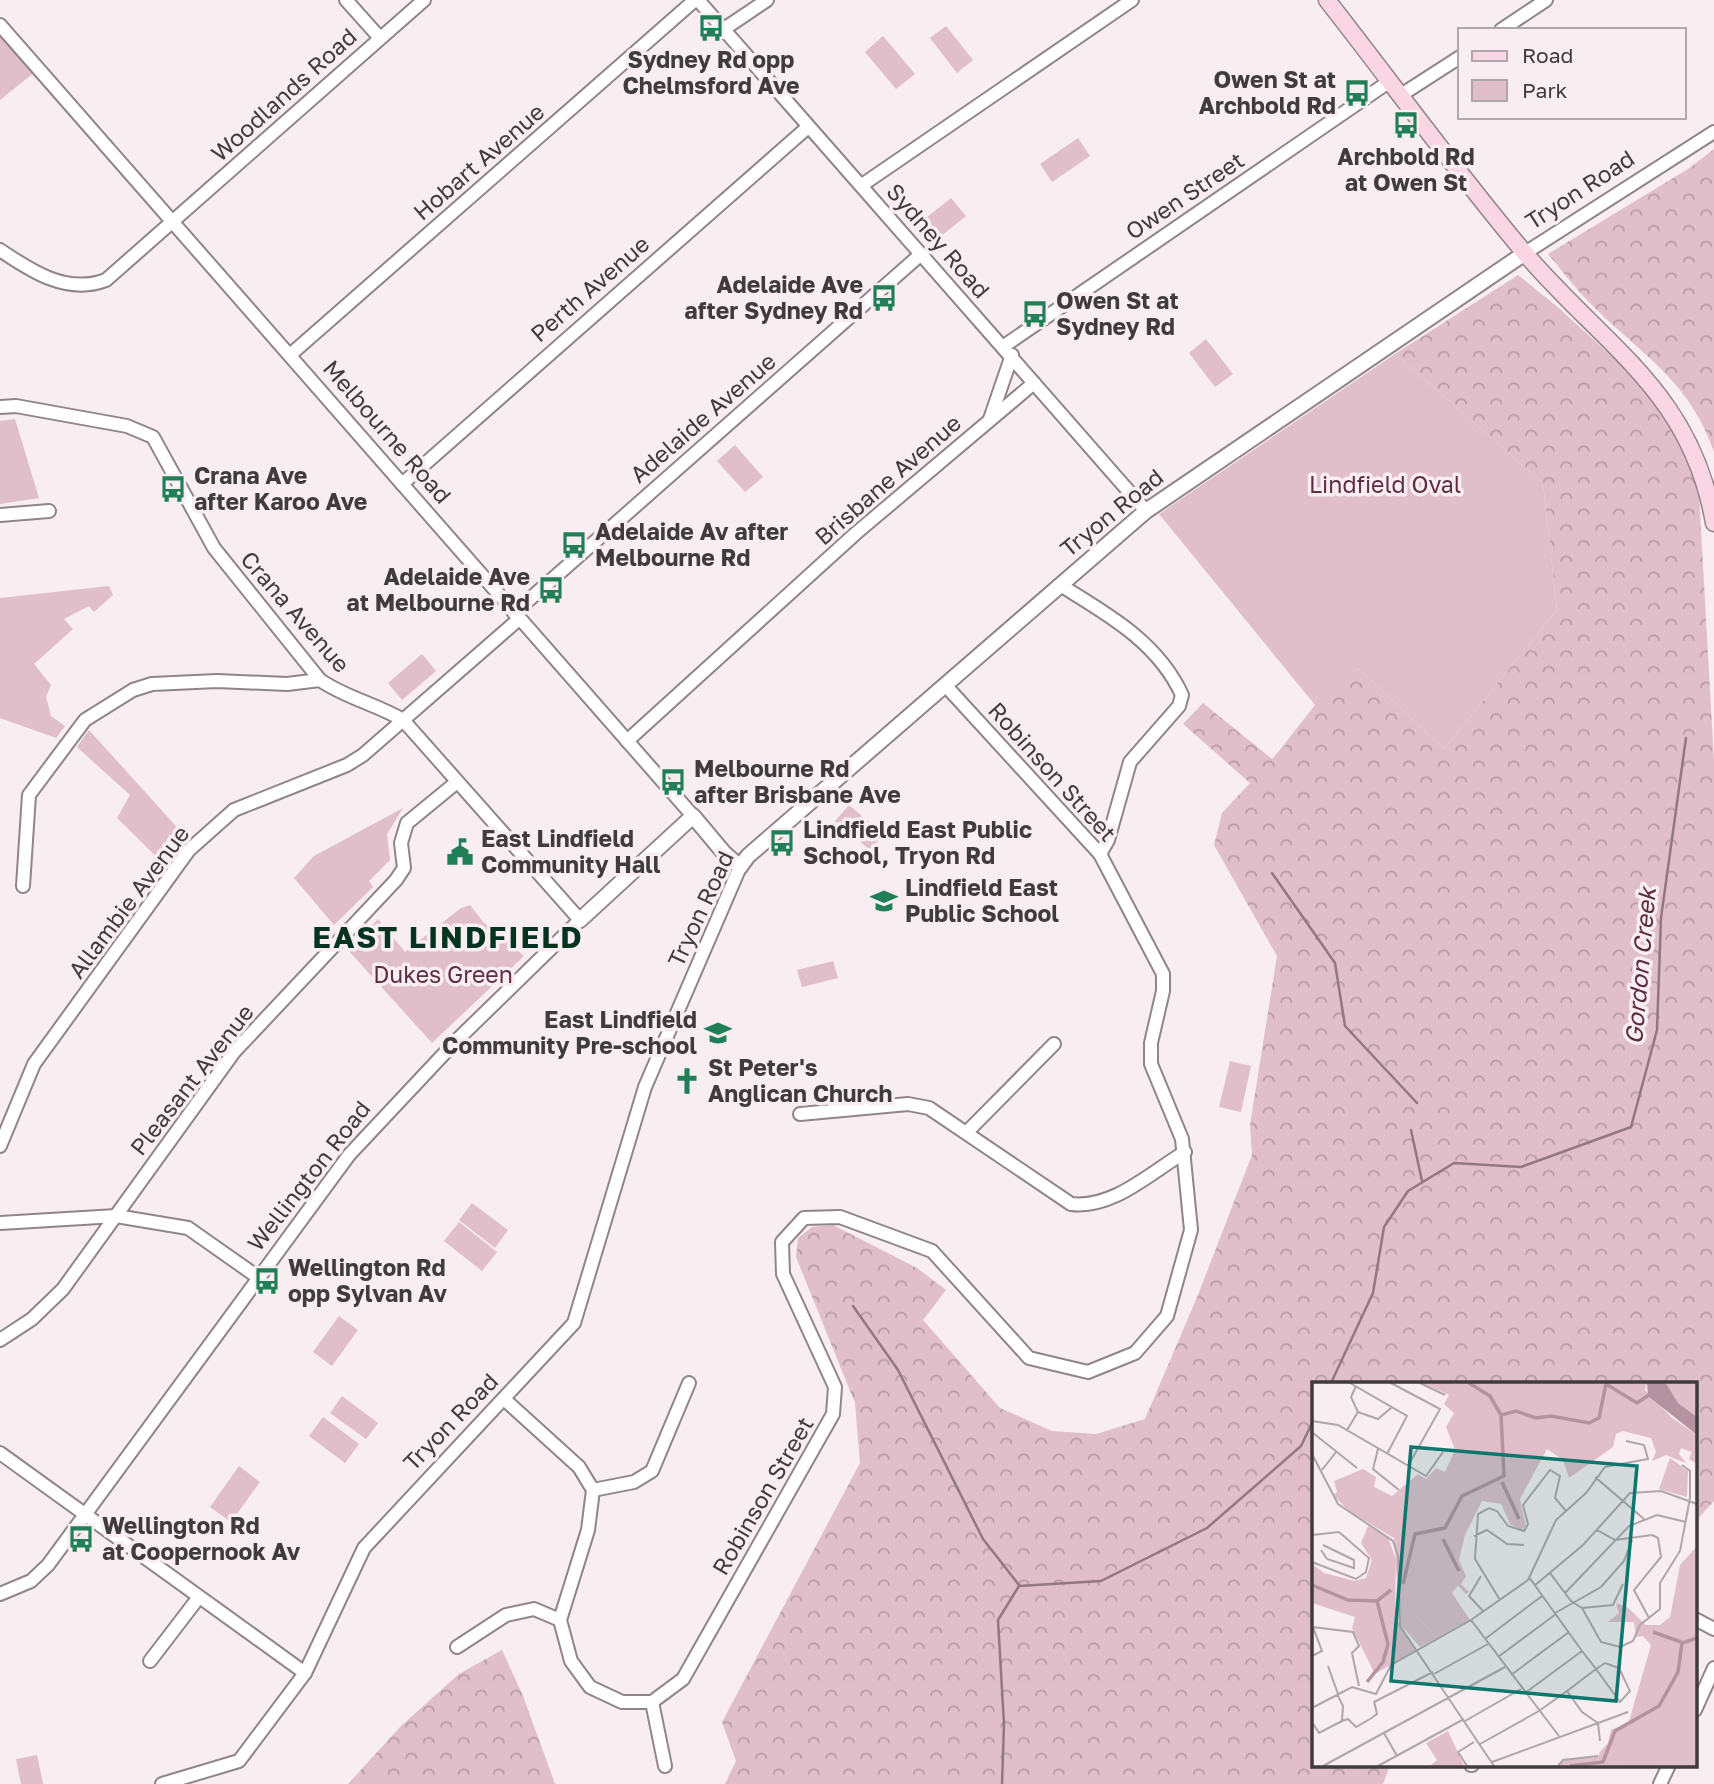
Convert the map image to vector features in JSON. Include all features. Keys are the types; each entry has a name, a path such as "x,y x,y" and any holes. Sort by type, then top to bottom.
{"main road":[{"path":"1327,0 1525,253 1665,400 1700,464 1714,523"}],"street":[{"path":"346,0 380,38"},
{"name":"Woodlands Road","path":"0,250 32,271 61,283 95,284 106,280 424,0"},
{"name":"Sydney Road","path":"696,0 862,185 920,255 1008,351 1146,511"},
{"name":"Hobart Avenue","path":"290,355 696,0"},
{"path":"724,29 767,0"},
{"path":"862,185 1132,0"},
{"path":"1504,28 1546,0"},
{"name":"Melbourne Road","path":"0,25 724,853 740,867"},
{"path":"1401,96 1458,58"},
{"name":"Owen Street","path":"1008,351 1390,81"},
{"name":"Perth Avenue","path":"402,484 808,127"},
{"name":"Tryon Road","path":"162,1784 239,1761 305,1673 364,1548 574,1323 645,1087 740,867 748,856 1146,511 1525,253 1714,132"},
{"name":"Adelaide Avenue","path":"516,616 920,255"},
{"name":"Brisbane Avenue","path":"990,420 1008,351"},
{"name":"Brisbane Avenue","path":"626,741 855,534 1034,383"},
{"name":"Crana Avenue","path":"0,407 16,406 127,426 153,437 214,548 320,680 338,692 389,711 404,720 580,920"},
{"path":"0,515 50,511"},
{"path":"1060,585 1131,629 1176,682 1182,695 1179,706 1130,762 1108,841 1100,854"},
{"name":"Allambie Avenue","path":"0,1146 34,1064 189,850 234,810 347,765 404,720 516,616"},
{"path":"23,886 29,795 85,720 133,690 152,684 217,681 287,684 320,680"},
{"name":"Robinson Street","path":"652,1702 683,1679 833,1414 835,1387 783,1274 782,1242 804,1218 840,1217 932,1251 1028,1358 1088,1372 1135,1353 1167,1316 1191,1230 1185,1152 1152,1063 1151,1043 1163,990 1163,974 1100,854 946,686"},
{"name":"Pleasant Avenue","path":"0,1340 32,1319 63,1289 241,1044 396,880 404,868 401,844 407,823 457,782"},
{"name":"Wellington Road","path":"0,1594 21,1586 40,1574 86,1516 349,1155 371,1130 580,920 693,816"},
{"path":"967,1132 1054,1044"},
{"path":"800,1114 908,1104 929,1108 1071,1204 1087,1206 1103,1203 1185,1152"},
{"path":"0,1223 116,1216 198,1232 259,1278"},
{"path":"593,1490 634,1482 652,1471 689,1383"},
{"path":"504,1399 579,1467 593,1490 588,1530 560,1620 571,1661 590,1687 622,1702 652,1702 665,1766"},
{"path":"0,1453 305,1673"},
{"path":"150,1661 199,1597"},
{"path":"457,1647 506,1615 534,1609 560,1620"},
{"path":"1696,1620 1714,1629"},
{"path":"1696,1708 1714,1668"},
{"path":"1660,1784 1669,1766"}],"green space":[{"path":"946,26 973,60 957,73 930,38"},
{"path":"0,31 36,71 0,100"},
{"path":"883,36 915,74 896,89 865,52"},
{"path":"1078,138 1090,156 1052,182 1040,164"},
{"path":"1714,149 1714,452 1691,404 1676,385 1587,300 1548,254 1688,169"},
{"path":"951,198 966,216 931,244 916,226"},
{"path":"1518,275 1560,309 1647,389 1679,436 1699,494 1714,761 1714,1501 1696,1521 1696,1382 1312,1382 1312,1766 1390,1766 1383,1784 725,1784 736,1761 722,1722 860,1463 855,1403 796,1257 798,1238 812,1227 833,1225 917,1268 946,1290 923,1320 1000,1408 1052,1431 1096,1434 1145,1419 1198,1295 1252,1155 1250,1125 1277,956 1214,845 1222,813 1250,783 1183,724 1203,703 1272,759 1358,668 1444,749 1557,610 1543,483 1395,354"},
{"path":"1206,339 1233,374 1215,387 1189,353"},
{"name":"Lindfield Oval","path":"1395,354 1543,483 1557,610 1444,749 1358,668 1272,760 1315,705 1159,514"},
{"path":"15,419 39,498 0,504 0,421"},
{"path":"735,445 763,477 745,492 717,461"},
{"path":"109,586 113,595 94,612 89,606 64,619 73,629 34,664 51,685 46,697 51,716 65,726 56,738 0,718 0,598"},
{"path":"422,654 436,671 402,700 388,683"},
{"path":"89,730 184,835 163,863 117,818 130,795 77,747"},
{"path":"849,805 883,834 870,850 835,821"},
{"path":"403,808 387,834 390,860 369,881 373,887 334,925 294,878 314,856"},
{"name":"Dukes Green","path":"470,905 483,922 524,956 432,1043 348,950 378,919 405,952 461,908"},
{"path":"833,961 838,978 802,987 797,970"},
{"path":"1230,1061 1251,1066 1241,1112 1219,1107"},
{"path":"472,1203 508,1230 495,1248 459,1220"},
{"path":"459,1222 497,1252 482,1271 444,1241"},
{"path":"339,1316 358,1330 332,1366 313,1352"},
{"path":"342,1396 378,1423 366,1439 330,1413"},
{"path":"323,1417 359,1444 345,1463 309,1436"},
{"path":"239,1466 260,1482 231,1522 210,1507"},
{"path":"502,1650 523,1696 555,1784 348,1784 401,1726 459,1674"},
{"path":"37,1755 43,1784 21,1784 16,1759"}],"waterway":[{"name":"Gordon Creek","path":"1331,1382 1373,1293 1384,1227 1408,1191 1454,1163 1521,1167 1631,1127 1657,1030 1661,918 1686,738"},
{"path":"1272,873 1335,963 1345,1026 1417,1103"},
{"path":"1411,1130 1422,1181"},
{"path":"853,1306 898,1370 983,1539 1019,1585"},
{"name":"Gordon Creek","path":"1002,1784 1004,1724 998,1620 1019,1586 1101,1581 1207,1528 1301,1446 1312,1423"}],"place":[{"name":"Sydney Rd opp Chelmsford Ave","path":"711,28"},
{"name":"Owen St at Archbold Rd","path":"1357,93"},
{"name":"Archbold Rd at Owen St","path":"1406,125"},
{"name":"Adelaide Ave after Sydney Rd","path":"884,298"},
{"name":"Owen St at Sydney Rd","path":"1035,314"},
{"name":"Crana Ave after Karoo Ave","path":"173,489"},
{"name":"Adelaide Av after Melbourne Rd","path":"574,545"},
{"name":"Adelaide Ave at Melbourne Rd","path":"551,590"},
{"name":"Melbourne Rd after Brisbane Ave","path":"673,782"},
{"name":"Lindfield East Public School, Tryon Rd","path":"782,843"},
{"name":"East Lindfield Community Hall","path":"460,852"},
{"name":"Lindfield East Public School","path":"884,901"},
{"name":"East Lindfield Community Pre-school","path":"718,1033"},
{"name":"St Peter's Anglican Church","path":"687,1081"},
{"name":"Wellington Rd opp Sylvan Av","path":"267,1281"},
{"name":"Wellington Rd at Coopernook Av","path":"81,1539"}],"district":[{"name":"EAST LINDFIELD","path":"448,938"}]}
